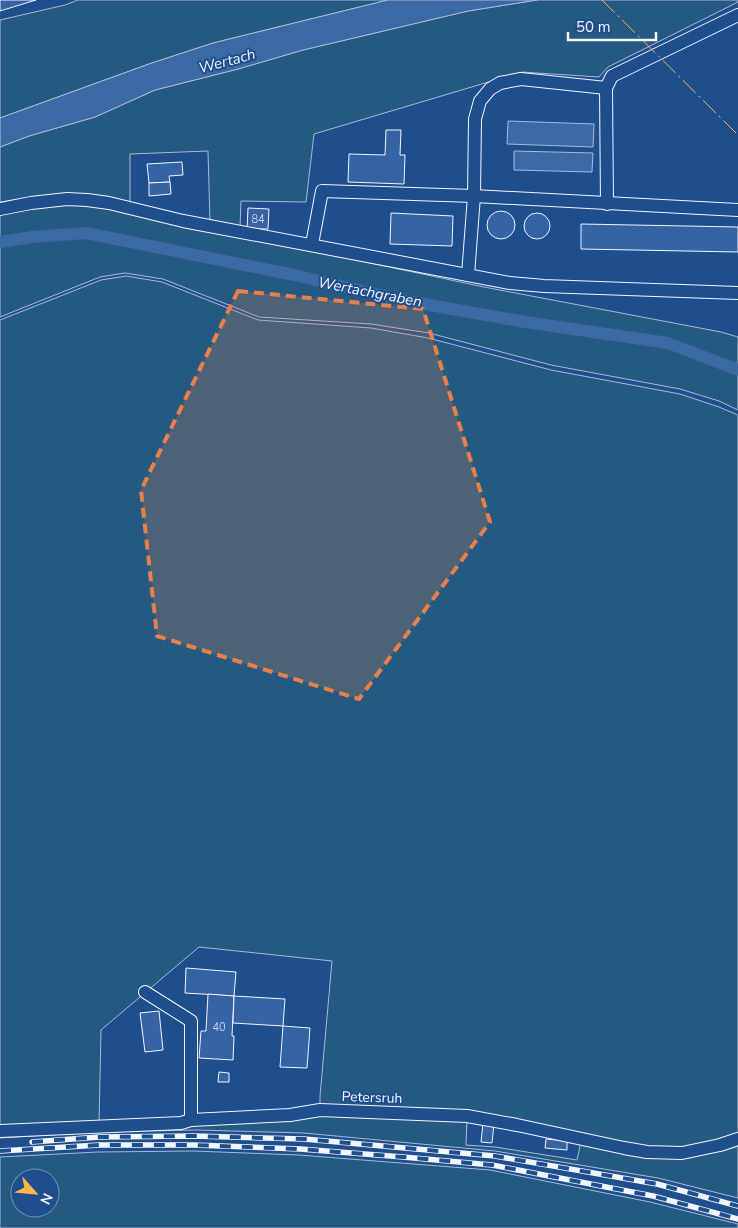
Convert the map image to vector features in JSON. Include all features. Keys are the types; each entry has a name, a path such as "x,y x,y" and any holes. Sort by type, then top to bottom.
{"lane":[{"path":"607,204 606,88 612,76 738,15"},
{"path":"468,276 474,196 476,119 480,101 490,89 500,83 521,79 606,88"},
{"path":"312,244 322,191 474,196 738,210"},
{"path":"0,209 31,203 87,200 109,203 183,221 510,283 544,286 738,293"},
{"path":"145,992 191,1021 191,1120"},
{"name":"Petersruh","path":"0,1131 181,1123 191,1120 290,1115 320,1110 449,1115 517,1124 647,1152 682,1153 738,1139"}],"highlighted area":[{"path":"238,291 423,309 490,522 359,699 157,636 141,490"}],"shaded area":[{"path":"78,0 388,0 213,43 0,118 0,20 65,5"},
{"path":"537,0 738,0 738,2 608,67 599,77 522,72 314,134 306,202 241,201 240,228 210,222 208,151 130,154 130,205 109,199 0,206 0,147 29,136 95,117 155,90 303,50 468,11"},
{"path":"86,203 484,287 721,332 738,337 738,410 719,401 680,389 551,365 429,333 371,324 259,317 163,279 125,273 100,277 0,317 0,214 31,208"},
{"path":"126,276 162,282 258,320 371,328 428,338 551,370 680,394 738,415 738,1137 719,1144 647,1150 518,1123 320,1108 332,961 199,947 101,1030 99,1125 0,1129 0,320 101,280"},
{"path":"321,1112 467,1119 466,1145 495,1147 577,1160 581,1141 646,1154 738,1141 738,1198 658,1178 495,1151 304,1133 197,1130 99,1132 0,1138 0,1133"},
{"path":"193,1151 299,1155 490,1170 650,1202 738,1224 738,1228 0,1228 0,1157 98,1152"}],"water":[{"name":"Wertach","path":"388,0 537,0 468,11 303,50 155,90 95,117 29,136 0,147 0,118 213,43"},
{"path":"508,121 594,124 593,147 507,144"},
{"path":"514,151 593,153 592,172 514,170"}],"building":[{"path":"0,0 36,0 0,11"},
{"path":"386,130 401,130 400,155 405,155 404,184 348,182 349,154 385,155"},
{"path":"182,162 183,175 169,176 170,182 149,183 147,164"},
{"path":"170,182 171,194 149,196 149,183"},
{"path":"248,208 269,209 268,229 247,229"},
{"path":"501,211 511,215 515,225 511,235 501,239 491,235 487,225 491,215"},
{"path":"391,213 453,216 452,246 390,244"},
{"path":"537,213 546,217 550,226 546,235 537,239 528,235 524,226 528,217"},
{"path":"581,224 738,227 738,252 581,249"},
{"path":"186,968 236,972 234,996 185,993"},
{"path":"208,994 234,996 233,1060 199,1058 201,1031 206,1031"},
{"path":"234,996 285,999 283,1026 233,1023"},
{"path":"159,1011 163,1050 145,1052 140,1013"},
{"path":"283,1026 310,1028 307,1068 280,1067"},
{"path":"219,1072 229,1073 229,1082 218,1082"},
{"path":"483,1123 494,1124 492,1143 481,1142"},
{"path":"546,1139 567,1141 567,1150 545,1148"}],"waterway":[{"name":"Wertachgraben","path":"0,242 32,237 86,233 294,275 402,300 525,322 668,343 738,370"}],"railway":[{"path":"32,1142 99,1137 194,1136 304,1139 495,1156 657,1184 738,1206"},
{"path":"0,1151 99,1145 193,1145 300,1149 492,1165 653,1196 738,1219"}],"power":[{"path":"602,0 738,135"}]}
